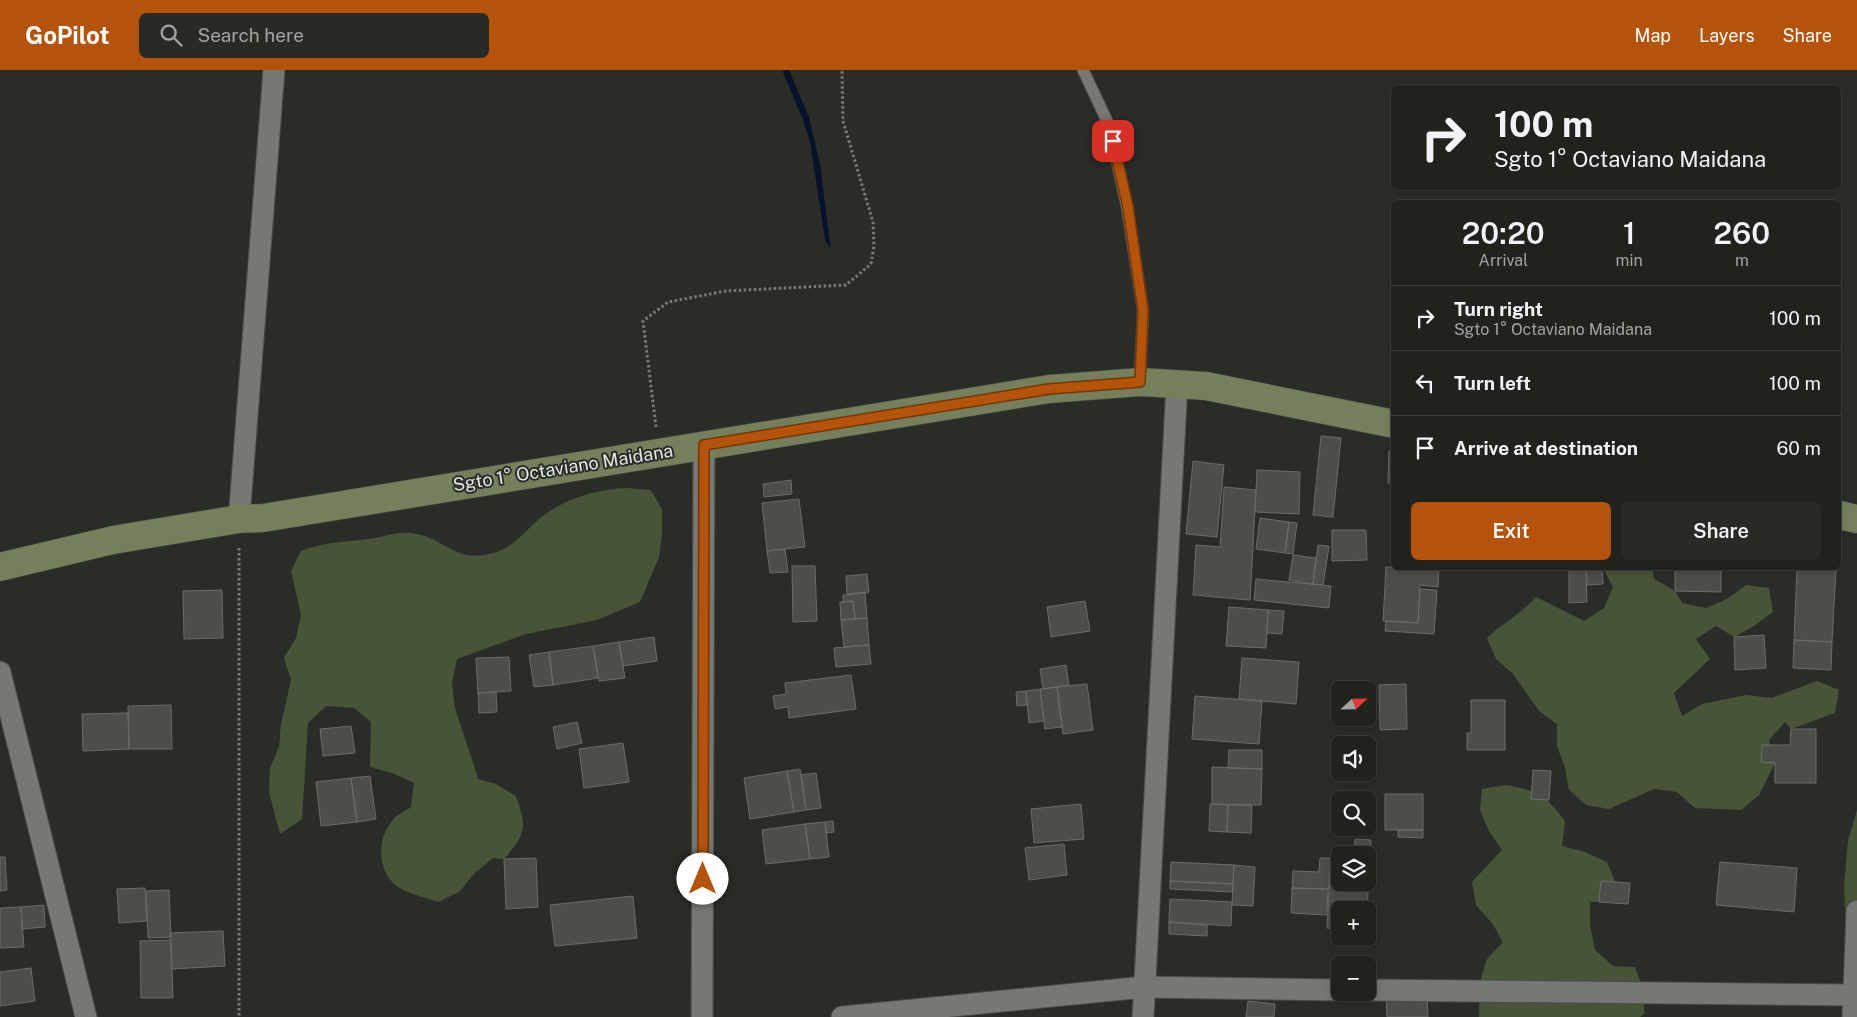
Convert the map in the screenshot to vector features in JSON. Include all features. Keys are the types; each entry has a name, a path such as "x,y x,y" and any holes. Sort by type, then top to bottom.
{"main road":[{"name":"Sgto 1° Octaviano Maidana","path":"0,567 113,540 239,519 263,518 1049,389 1140,382 1206,386 1391,423"},
{"path":"1841,515 1857,519"}],"street":[{"path":"239,519 274,70"},
{"path":"1143,1017 1177,384"},
{"path":"702,1017 704,445"},
{"path":"0,672 86,1017"},
{"path":"1853,1017 1857,911"},
{"path":"842,1017 1144,988 1331,990"},
{"path":"1376,990 1854,995"}],"lane":[{"path":"1083,70 1109,125 1128,207 1143,310 1140,382"}],"path":[{"path":"659,452 643,321 653,311 668,302 726,291 846,285 871,264 874,246 873,222 843,121 842,70"},
{"path":"239,519 239,1017"}],"green space":[{"path":"627,488 651,490 662,510 662,534 659,557 640,602 597,620 526,634 457,659 452,683 455,708 478,778 475,778 496,784 516,796 522,815 523,823 520,836 517,843 504,859 493,858 474,874 459,892 438,902 408,892 392,882 384,868 381,851 382,843 387,828 392,821 411,807 414,783 392,773 370,767 371,722 354,708 326,706 308,723 302,819 280,834 269,792 270,768 279,747 281,724 291,680 284,658 296,638 301,615 291,571 301,551 326,544 410,533 434,540 465,555 484,555 508,546 548,512 569,501 604,490"},
{"path":"1604,570 1652,570 1654,579 1675,591 1682,603 1706,608 1727,599 1746,585 1769,588 1773,612 1754,626 1734,637 1716,626 1696,639 1710,659 1674,693 1682,716 1702,704 1746,695 1771,698 1817,681 1839,690 1835,713 1791,729 1785,722 1769,740 1775,763 1759,795 1741,810 1695,808 1677,792 1654,789 1609,809 1586,805 1569,790 1565,768 1557,746 1557,724 1539,711 1513,674 1496,659 1487,638 1536,597 1584,621 1604,608 1613,587"},
{"path":"1506,785 1534,792 1552,805 1565,821 1562,846 1585,852 1607,862 1616,884 1599,902 1590,902 1590,925 1595,950 1613,966 1635,967 1644,991 1644,1014 1640,1017 1479,1017 1480,981 1487,959 1503,942 1492,923 1476,905 1472,882 1502,850 1489,831 1480,810 1482,789"},
{"path":"1857,810 1857,932 1846,933 1844,886 1848,840"}],"water":[{"path":"782,70 789,70 809,117 820,164 831,250 825,240 810,142"}],"building":[{"path":"1321,436 1341,438 1333,517 1313,515"},
{"path":"1389,451 1391,451 1391,483 1388,483"},
{"path":"1193,461 1224,465 1217,537 1186,534"},
{"path":"1257,470 1300,472 1299,514 1255,512"},
{"path":"791,480 792,494 764,497 763,484"},
{"path":"1224,487 1256,490 1250,600 1193,595 1196,545 1220,547"},
{"path":"799,499 805,547 767,551 762,503"},
{"path":"1260,518 1289,522 1285,553 1256,549"},
{"path":"1289,522 1297,523 1293,554 1285,553"},
{"path":"1332,530 1366,530 1367,560 1332,561"},
{"path":"1318,545 1329,546 1323,585 1313,584"},
{"path":"785,549 788,572 770,573 767,551"},
{"path":"1293,555 1316,558 1313,584 1289,580"},
{"path":"792,566 815,566 817,621 793,622"},
{"path":"1386,567 1391,567 1391,570 1439,570 1438,587 1420,585 1418,623 1383,621"},
{"path":"1569,570 1586,570 1587,602 1569,603"},
{"path":"1586,570 1602,570 1603,584 1587,585"},
{"path":"1675,570 1721,570 1721,592 1675,591"},
{"path":"1797,570 1836,570 1832,642 1794,640"},
{"path":"867,574 869,592 847,594 846,576"},
{"path":"1256,579 1331,586 1329,608 1254,600"},
{"path":"1420,589 1437,590 1434,634 1385,631 1386,621 1418,623"},
{"path":"222,590 223,638 184,639 183,591"},
{"path":"865,593 867,618 855,619 853,601 843,602 843,595"},
{"path":"853,601 855,619 841,620 840,602"},
{"path":"1085,601 1090,631 1051,637 1047,607"},
{"path":"1229,607 1268,610 1266,648 1226,646"},
{"path":"1268,610 1284,611 1282,634 1267,633"},
{"path":"867,618 869,645 844,647 841,620"},
{"path":"1764,635 1766,668 1735,670 1734,637"},
{"path":"654,637 657,661 623,666 619,642"},
{"path":"1794,640 1832,642 1831,670 1793,668"},
{"path":"619,642 625,678 599,681 593,646"},
{"path":"869,645 871,664 836,667 834,648"},
{"path":"593,646 598,678 553,685 549,652"},
{"path":"549,652 553,685 534,687 529,655"},
{"path":"509,657 511,691 478,693 476,658"},
{"path":"1242,658 1299,662 1296,704 1239,699"},
{"path":"1066,665 1069,685 1043,689 1040,669"},
{"path":"851,675 856,709 789,718 788,707 775,709 773,696 786,694 785,683"},
{"path":"1087,684 1093,730 1063,734 1057,687"},
{"path":"1406,684 1407,729 1380,730 1379,685"},
{"path":"1057,687 1062,727 1045,729 1040,689"},
{"path":"1040,689 1044,721 1029,723 1026,691"},
{"path":"1026,691 1027,705 1017,706 1016,692"},
{"path":"496,692 497,712 479,713 478,693"},
{"path":"1195,696 1262,701 1259,744 1192,739"},
{"path":"1471,700 1505,700 1505,750 1467,750 1467,733 1471,733"},
{"path":"171,705 172,749 129,749 128,706"},
{"path":"128,713 129,749 83,751 82,714"},
{"path":"577,722 582,743 557,749 553,727"},
{"path":"351,726 355,753 323,756 320,729"},
{"path":"1791,729 1816,729 1816,783 1775,783 1775,763 1761,762 1762,745 1790,745"},
{"path":"623,743 629,782 584,788 579,749"},
{"path":"1229,750 1262,750 1262,769 1228,768"},
{"path":"1212,767 1262,769 1261,805 1212,804"},
{"path":"800,769 806,810 794,812 787,771"},
{"path":"1533,770 1551,771 1549,800 1531,799"},
{"path":"787,771 794,812 750,819 744,778"},
{"path":"816,773 821,808 806,810 801,775"},
{"path":"370,776 376,819 357,822 351,778"},
{"path":"351,778 357,822 321,826 316,782"},
{"path":"1385,794 1423,794 1423,830 1385,830"},
{"path":"1081,804 1084,839 1034,843 1031,809"},
{"path":"1210,804 1228,805 1227,832 1209,831"},
{"path":"1228,805 1252,805 1251,833 1227,832"},
{"path":"833,821 834,832 826,833 825,822"},
{"path":"825,822 829,857 810,859 805,824"},
{"path":"805,824 810,859 766,864 762,830"},
{"path":"1398,830 1423,830 1423,838 1398,837"},
{"path":"1355,839 1371,840 1371,846 1355,846"},
{"path":"1064,844 1067,875 1029,880 1025,848"},
{"path":"0,857 5,857 7,890 0,891"},
{"path":"536,858 538,907 506,909 504,859"},
{"path":"1320,858 1331,858 1329,889 1292,888 1293,871 1319,872"},
{"path":"1331,858 1331,891 1368,891 1368,901 1331,901 1331,928 1327,928"},
{"path":"1171,862 1234,865 1233,884 1170,881"},
{"path":"1720,862 1797,868 1794,912 1716,905"},
{"path":"1234,865 1255,867 1253,906 1232,905"},
{"path":"1170,881 1233,884 1233,892 1170,889"},
{"path":"1601,881 1630,883 1628,904 1599,902"},
{"path":"145,888 147,921 119,923 117,889"},
{"path":"1292,888 1328,889 1327,915 1291,913"},
{"path":"169,890 171,937 148,938 146,891"},
{"path":"633,896 637,938 555,946 550,905"},
{"path":"1170,899 1232,902 1231,926 1169,922"},
{"path":"44,905 45,927 22,929 21,907"},
{"path":"21,907 24,947 0,948 0,908"},
{"path":"1169,922 1207,925 1207,936 1169,934"},
{"path":"223,931 225,966 172,969 170,933"},
{"path":"171,940 173,998 141,998 140,941"},
{"path":"31,968 35,1001 0,1006 0,972"},
{"path":"1427,996 1428,1017 1387,1017 1386,998"},
{"path":"1248,1001 1275,1004 1274,1017 1246,1017"}],"route":[{"path":"703,879 704,445 1049,389 1140,382 1143,310 1128,207 1113,141"}]}
